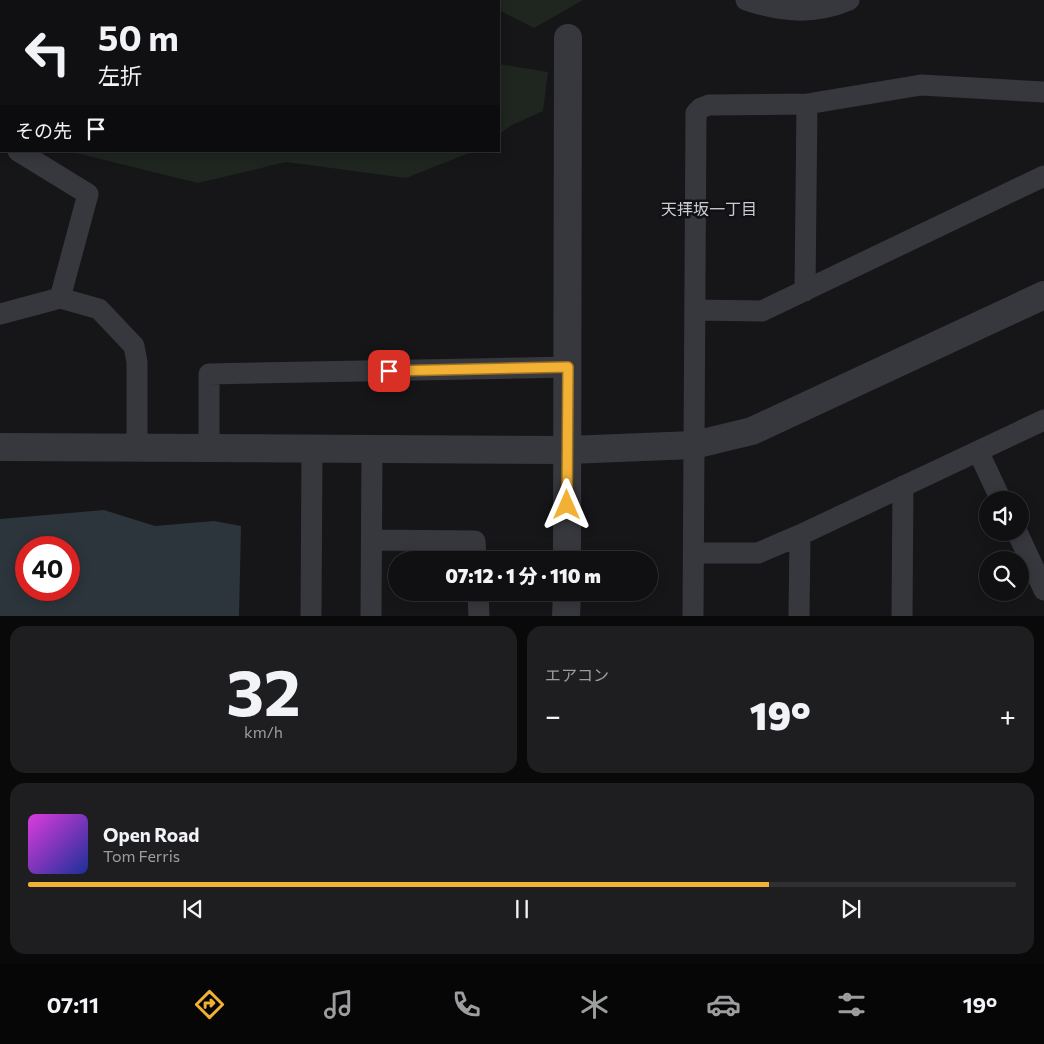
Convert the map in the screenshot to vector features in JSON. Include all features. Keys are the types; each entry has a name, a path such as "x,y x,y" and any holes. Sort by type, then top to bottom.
{"street":[{"path":"746,0 784,10 813,10 838,5 849,0"},
{"path":"567,551 568,38"},
{"path":"693,616 696,113 701,108 709,106 807,104 921,85 1044,92"},
{"path":"805,291 807,104"},
{"path":"20,152 88,194 60,298"},
{"path":"695,310 762,311 1044,176"},
{"path":"0,448 209,447 372,450 568,450 694,445 752,431 1044,295"},
{"path":"0,314 60,298 99,309 134,346 137,362 137,447"},
{"path":"209,447 209,374 568,367"},
{"path":"694,553 758,553 1044,420"},
{"path":"311,616 312,448"},
{"path":"371,616 372,450"},
{"path":"978,451 997,491"},
{"path":"902,616 903,486"},
{"path":"799,616 800,535"},
{"path":"372,540 476,540 476,551"},
{"path":"1021,541 1044,590"},
{"path":"478,601 479,616"},
{"path":"566,616 567,601"}],"shaded area":[{"path":"500,0 583,0 534,28 500,11"},
{"path":"500,64 548,72 543,111 512,125 500,133"},
{"path":"72,152 471,152 406,178 286,162 198,183"},
{"path":"104,510 155,526 214,521 241,526 239,616 0,616 0,519"}],"district":[{"name":"天拝坂一丁目","path":"709,209"}],"route":[{"path":"389,371 568,367 567,505"}]}
